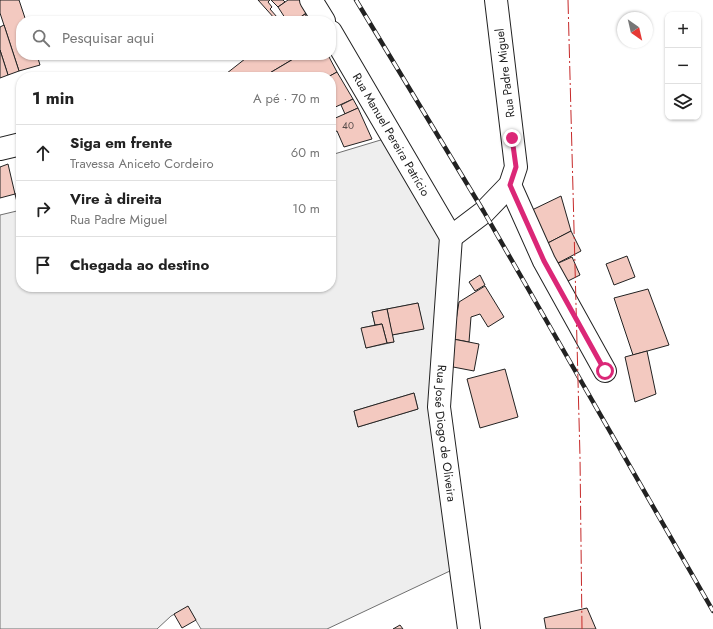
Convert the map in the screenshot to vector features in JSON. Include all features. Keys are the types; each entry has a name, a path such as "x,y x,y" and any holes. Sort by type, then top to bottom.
{"street":[{"path":"311,0 321,16"},
{"name":"Rua Padre Miguel","path":"451,237 484,212 510,185 516,167 496,0"},
{"name":"Rua Manuel Pereira Patrício","path":"336,41 451,237"},
{"path":"0,149 16,145"},
{"path":"510,185 544,261 605,371"},
{"name":"Rua José Diogo de Oliveira","path":"451,237 440,407 469,629"}],"shaded area":[{"path":"384,139 443,242 452,570 327,629 201,629 188,607 171,616 157,629 0,629 0,215 16,211 16,292 336,292 336,153","holes":["418,303 423,329 392,335 394,342 366,348 362,328 375,325 372,312","414,393 418,409 358,427 354,411"]}],"building":[{"path":"0,0 19,0 24,16 16,16 16,60 38,60 40,65 19,71 0,13"},
{"path":"258,0 270,0 268,2 272,7 270,9 276,16 272,16"},
{"path":"271,0 283,0 285,2 278,7"},
{"path":"288,0 302,0 309,11 302,16 284,16 278,7"},
{"path":"4,25 19,71 8,75 0,50 0,27"},
{"path":"0,50 8,75 0,78"},
{"path":"244,60 292,60 271,72 228,72"},
{"path":"292,60 331,60 337,72 336,73 271,72"},
{"path":"336,73 353,99 336,107"},
{"path":"353,99 358,108 345,114 341,105"},
{"path":"358,108 372,139 344,147 336,131 336,118"},
{"path":"8,164 15,194 0,198 0,167"},
{"path":"561,196 571,231 544,245 532,210"},
{"path":"571,231 581,251 554,265 544,245"},
{"path":"627,256 635,277 614,285 606,264"},
{"path":"572,257 580,275 562,284 554,265"},
{"path":"480,275 485,285 475,291 469,282"},
{"path":"485,286 504,317 488,327 480,314 471,317 469,342 453,339 459,302"},
{"path":"648,289 669,345 633,355 614,298"},
{"path":"418,303 424,329 392,335 387,309"},
{"path":"387,309 394,342 387,343 382,324 375,325 372,312"},
{"path":"382,324 387,343 366,348 361,328"},
{"path":"453,339 479,344 474,371 448,366"},
{"path":"647,351 656,394 635,402 625,357"},
{"path":"505,369 518,417 480,428 467,379"},
{"path":"414,393 418,409 358,427 354,411"},
{"path":"188,606 196,620 182,628 174,614"},
{"path":"587,608 596,629 546,629 544,618"},
{"path":"400,625 403,629 393,629"}],"railway":[{"path":"356,0 484,212 713,611"}],"power":[{"path":"568,0 580,457 582,629"}],"route":[{"path":"512,138 516,167 510,185 544,261 605,371"}]}
